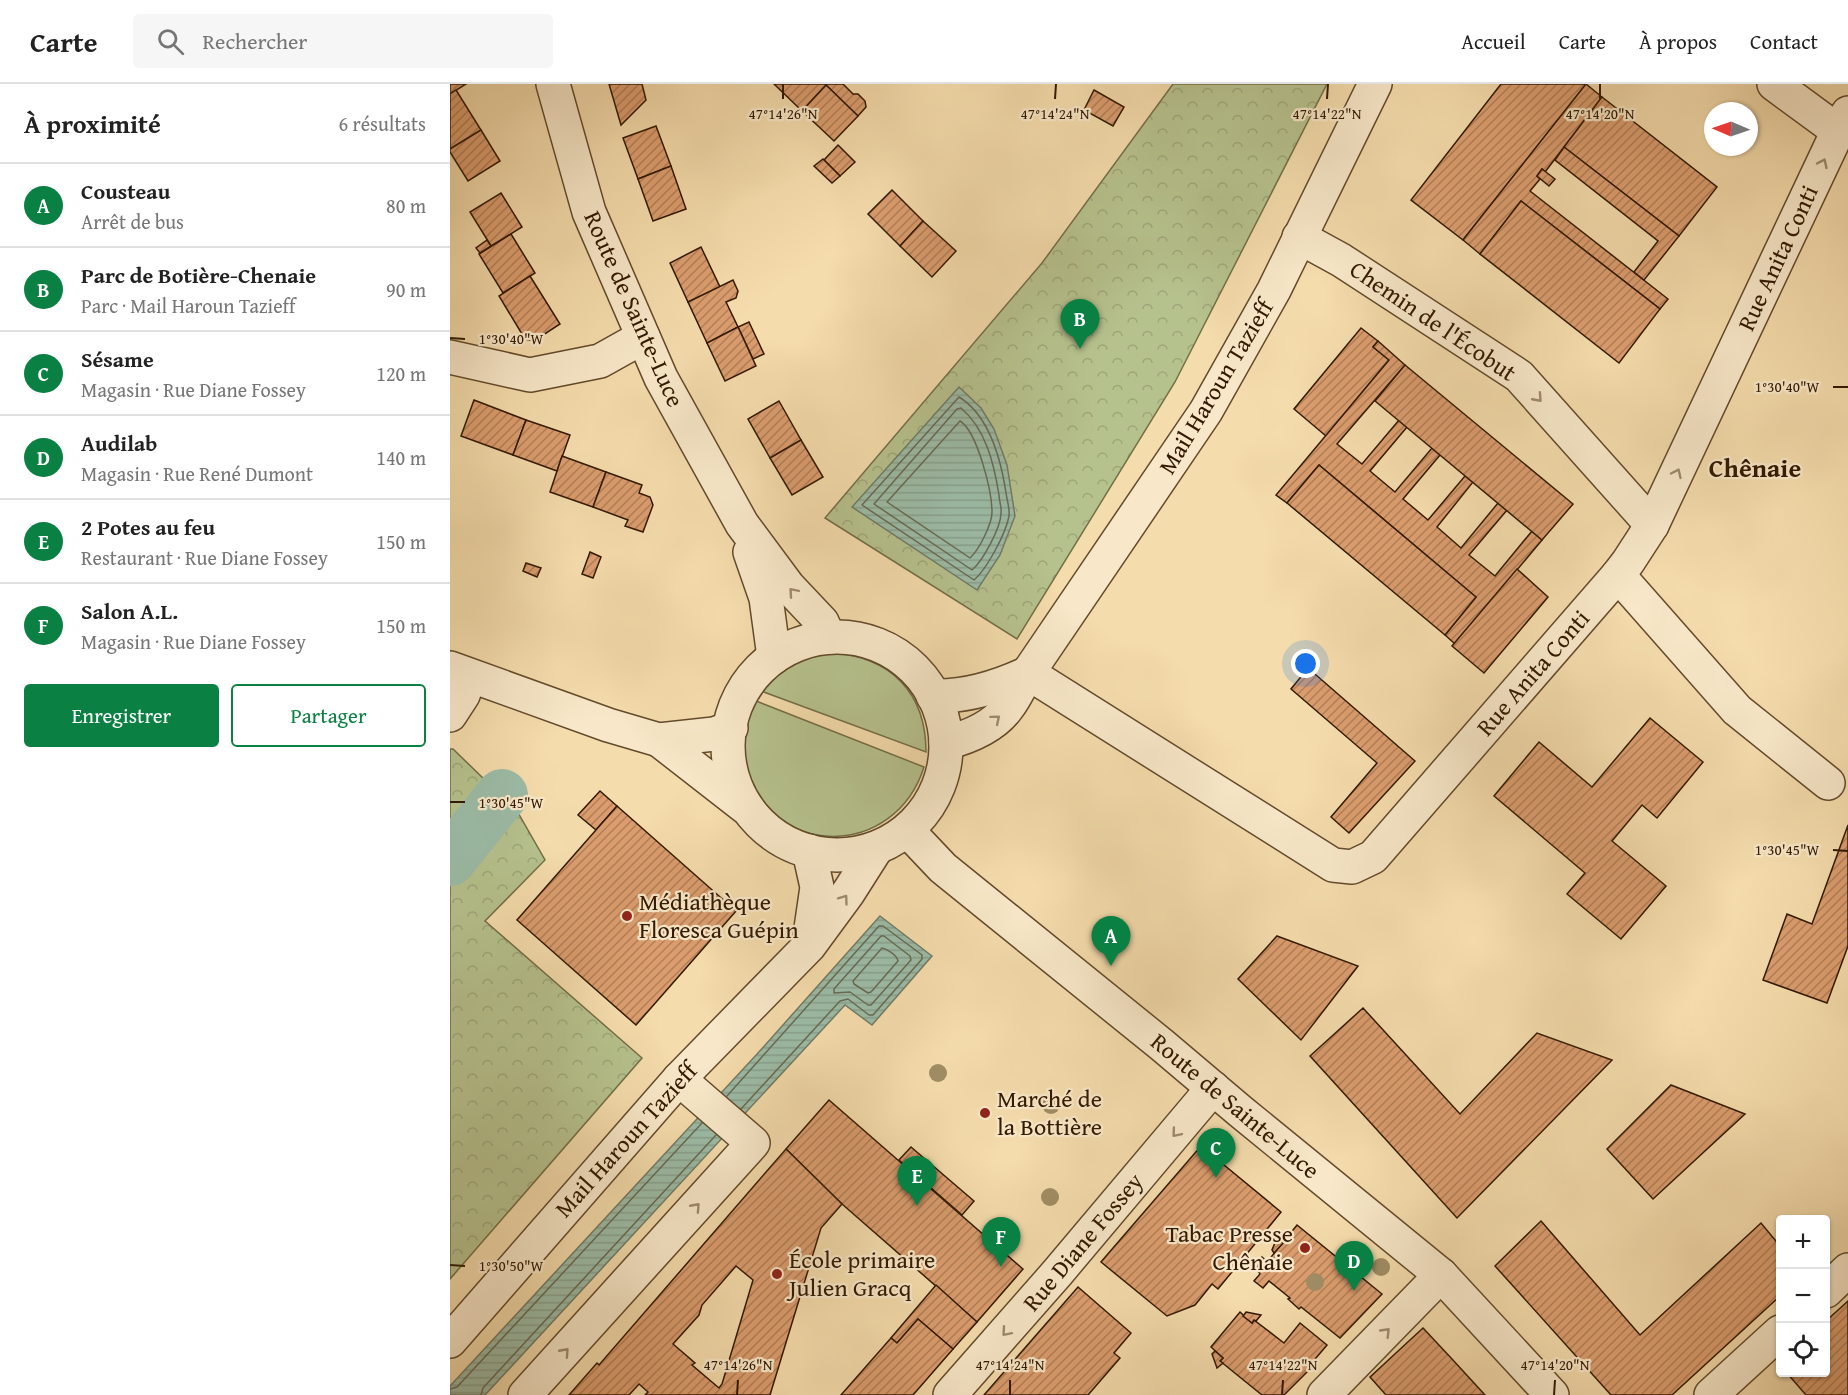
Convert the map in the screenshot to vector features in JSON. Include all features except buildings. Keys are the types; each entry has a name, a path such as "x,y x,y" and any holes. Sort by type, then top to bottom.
{"street":[{"name":"Route de Sainte-Luce","path":"553,84 589,212 661,378 742,524 788,586 822,622 829,637"},
{"name":"Mail Haroun Tazieff","path":"946,743 974,734 997,720 1009,707 1028,673 1206,411 1274,290 1375,84"},
{"path":"1774,84 1843,122"},
{"name":"Rue Anita Conti","path":"1028,673 1333,866 1352,867 1372,857 1618,575 1652,525 1843,122"},
{"name":"Chemin de l'Écobut","path":"1299,237 1341,260 1519,376 1652,525"},
{"path":"450,357 530,375 600,361 643,337"},
{"name":"Route de Sainte-Luce","path":"742,524 766,598 774,657"},
{"path":"1618,575 1737,710 1828,783"},
{"path":"829,637 863,639 894,652 919,674 933,696 941,717 946,743 946,762 936,792 928,806 908,830 876,849 837,855 796,847 779,838 764,826 751,811 737,787 732,774 729,747 737,704 762,667 774,657 800,643 829,637"},
{"path":"450,715 463,695 460,672 597,721 659,740 751,811"},
{"path":"933,696 951,697 996,686 1028,673"},
{"path":"659,740 714,734 731,728"},
{"name":"Route de Sainte-Luce","path":"908,830 943,868 1441,1275 1552,1395"},
{"name":"Mail Haroun Tazieff","path":"450,1341 679,1079 809,946 848,893 876,849"},
{"path":"809,851 817,887 809,946"},
{"path":"525,1395 753,1143 679,1079"},
{"name":"Rue Diane Fossey","path":"950,1395 1058,1272 1213,1088"},
{"path":"1830,1287 1848,1270"},
{"path":"1324,1395 1441,1275"},
{"path":"1711,1395 1776,1336"}],"green space":[{"path":"1173,84 1327,84 1175,382 1017,639 825,518 1042,263"},
{"path":"833,653 872,662 901,682 912,696 920,712 926,752 761,691 776,676 793,665 812,657"},
{"path":"756,701 924,767 909,797 887,819 862,832 834,836 806,832 781,819 760,797 745,759 746,725"},
{"path":"450,749 453,749 517,811 545,860 485,921 642,1058 450,1279"}],"water":[{"path":"959,387 981,408 994,429 1007,465 1015,516 1000,555 977,590 852,507"},
{"path":"880,916 932,956 872,1025 845,1005 485,1395 450,1395 450,1386 758,1053"}],"waterway":[{"path":"450,860 502,795"},
{"path":"450,840 456,853"}],"place":[{"name":"Parc de Botière-Chenaie","path":"1080,349"},
{"name":"Médiathèque Floresca Guépin","path":"627,916"},
{"name":"Cousteau","path":"1111,966"},
{"name":"Marché de la Bottière","path":"985,1113"},
{"name":"Sésame","path":"1216,1178"},
{"name":"2 Potes au feu","path":"917,1206"},
{"name":"Tabac Presse Chênaie","path":"1305,1248"},
{"name":"Salon A.L.","path":"1001,1267"},
{"name":"École primaire Julien Gracq","path":"777,1274"},
{"name":"Audilab","path":"1354,1291"}],"district":[{"name":"Chênaie","path":"1755,468"}]}
